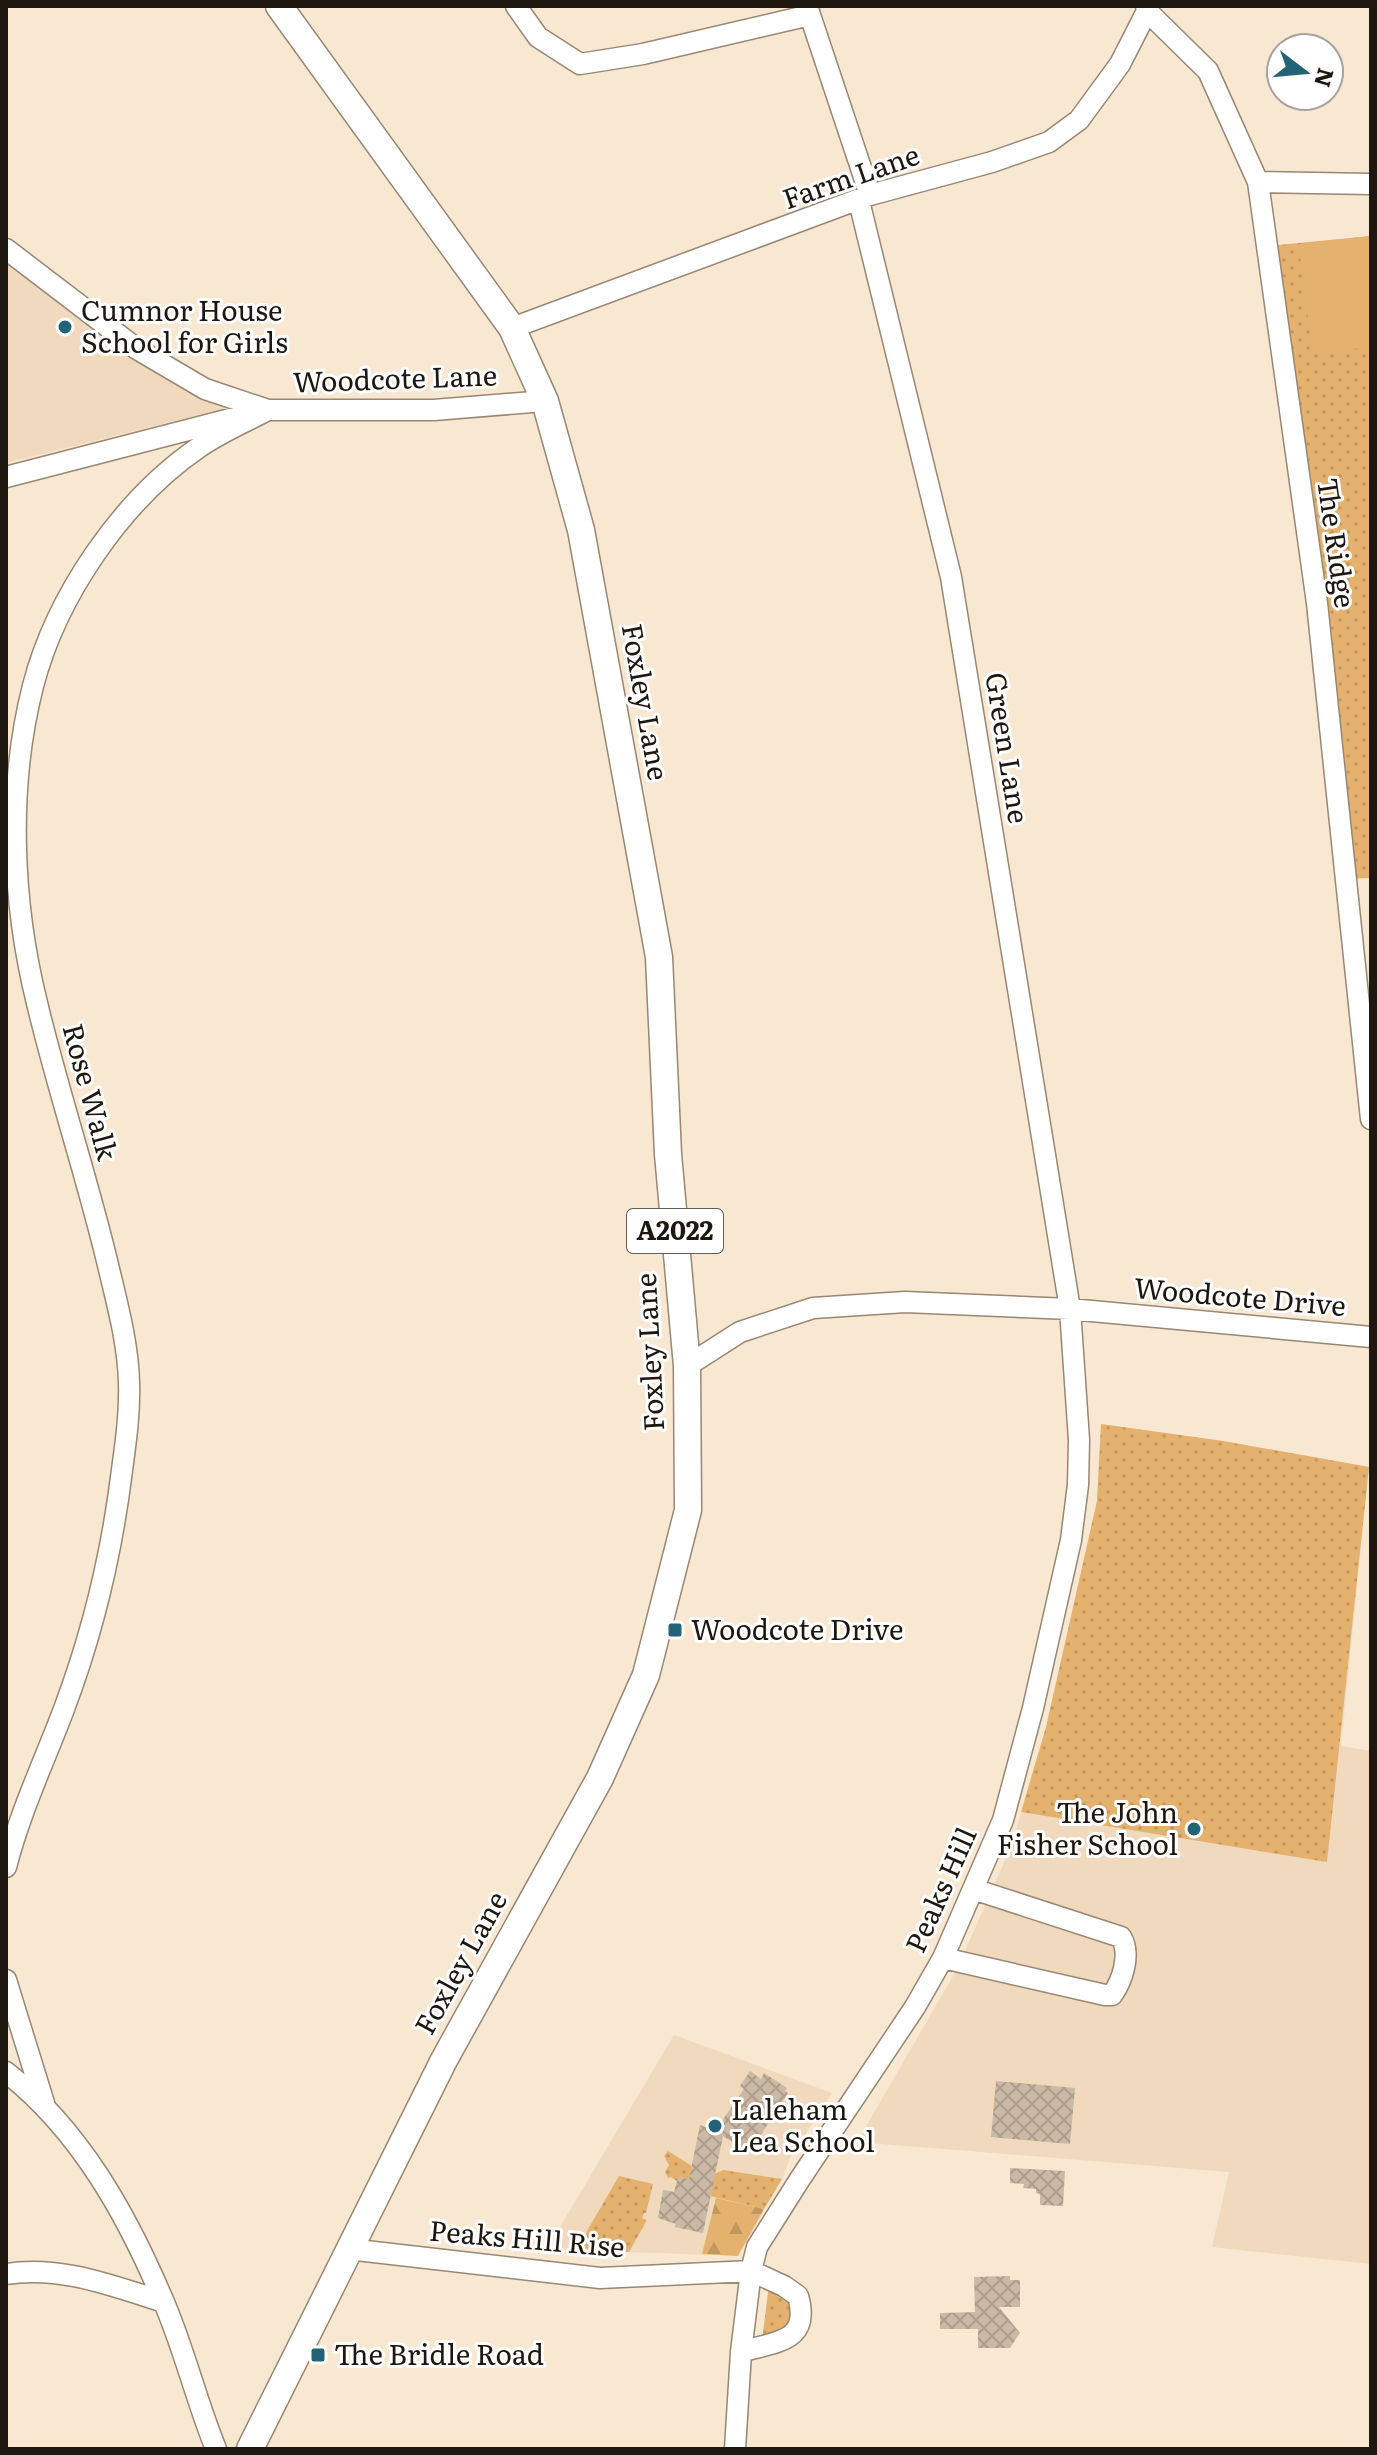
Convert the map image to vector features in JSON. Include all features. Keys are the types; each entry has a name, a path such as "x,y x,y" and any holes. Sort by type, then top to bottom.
{"main road":[{"name":"Foxley Lane","path":"250,2449 444,2060 600,1778 646,1675 688,1510 687,1366 668,1154 659,957 581,530 545,401 512,328 279,6"}],"street":[{"path":"516,6 538,37 580,64 643,54 809,10"},
{"name":"Farm Lane","path":"512,328 864,198 992,162 1049,142 1079,120 1120,64 1147,8"},
{"name":"The Ridge","path":"1147,8 1208,71 1258,182 1317,603 1371,1119"},
{"name":"Green Lane","path":"809,10 864,198 951,577 1070,1309"},
{"path":"1258,182 1371,184"},
{"name":"Woodcote Lane","path":"6,249 137,349 205,389 268,410 434,410 545,401"},
{"path":"6,477 268,410"},
{"name":"Rose Walk","path":"6,1867 26,1800 64,1709 95,1614 120,1483 128,1420 129,1380 124,1338 109,1271 36,1000 25,938 16,834 17,790 28,708 42,657 59,619 107,537 155,484 198,448 268,410"},
{"name":"Woodcote Drive","path":"687,1366 740,1332 813,1308 905,1302 1070,1309 1371,1337"},
{"name":"Peaks Hill","path":"735,2449 741,2352 757,2247 885,2055 943,1958 1003,1820 1033,1708 1071,1540 1078,1485 1079,1440 1070,1309"},
{"path":"943,1958 1105,1995 1112,1995 1117,1988 1127,1955 1121,1937 973,1889"},
{"path":"6,1980 44,2103"},
{"path":"6,2072 44,2103 90,2162 124,2216 164,2302 216,2449"},
{"name":"Peaks Hill Rise","path":"348,2249 600,2278 751,2271"},
{"path":"6,2274 30,2270 65,2273 164,2302"},
{"path":"741,2352 790,2336 803,2319 798,2296 751,2271"}],"shaded area":[{"name":"Cumnor House School for Girls","path":"6,250 242,404 6,463"},
{"name":"The John Fisher School","path":"1101,1424 1223,1441 1369,1467 1341,1746 1371,1751 1371,2264 1212,2247 1229,2172 857,2142 956,1971 1011,1847 1047,1725 1097,1501"},
{"name":"Laleham Lea School","path":"674,2035 832,2093 790,2158 782,2179 738,2256 547,2249"}],"green space":[{"path":"1371,236 1371,878 1344,879 1267,246"},
{"path":"1371,236 1371,347 1312,354 1299,244"},
{"path":"1101,1424 1223,1441 1369,1467 1327,1862 1021,1812 1046,1727 1097,1501"},
{"path":"668,2151 692,2166 689,2179 678,2177 677,2181 668,2178 665,2172 669,2165 664,2156"},
{"path":"723,2170 782,2179 764,2209 710,2196 715,2174"},
{"path":"619,2176 653,2184 642,2218 647,2220 629,2252 576,2250"},
{"path":"716,2198 764,2209 738,2256 702,2254"},
{"path":"769,2284 788,2292 793,2320 782,2331 762,2341"}],"building":[{"path":"750,2071 761,2079 764,2073 787,2088 785,2091 788,2093 749,2153 723,2136 703,2233 675,2227 676,2224 658,2218 663,2190 674,2192 678,2177 689,2179 700,2125 715,2131 744,2089 740,2086"},
{"path":"996,2081 1075,2088 1070,2144 991,2137"},
{"path":"1010,2168 1065,2171 1063,2206 1040,2205 1040,2194 1036,2193 1036,2189 1010,2183"},
{"path":"1010,2276 1010,2280 1020,2280 1020,2307 999,2307 1020,2333 1010,2348 978,2348 978,2329 940,2329 940,2313 975,2312 974,2277"}],"place":[{"name":"Cumnor House School for Girls","path":"65,327"},
{"name":"Woodcote Drive","path":"675,1630"},
{"name":"The John Fisher School","path":"1194,1829"},
{"name":"Laleham Lea School","path":"715,2126"},
{"name":"The Bridle Road","path":"318,2355"}]}
